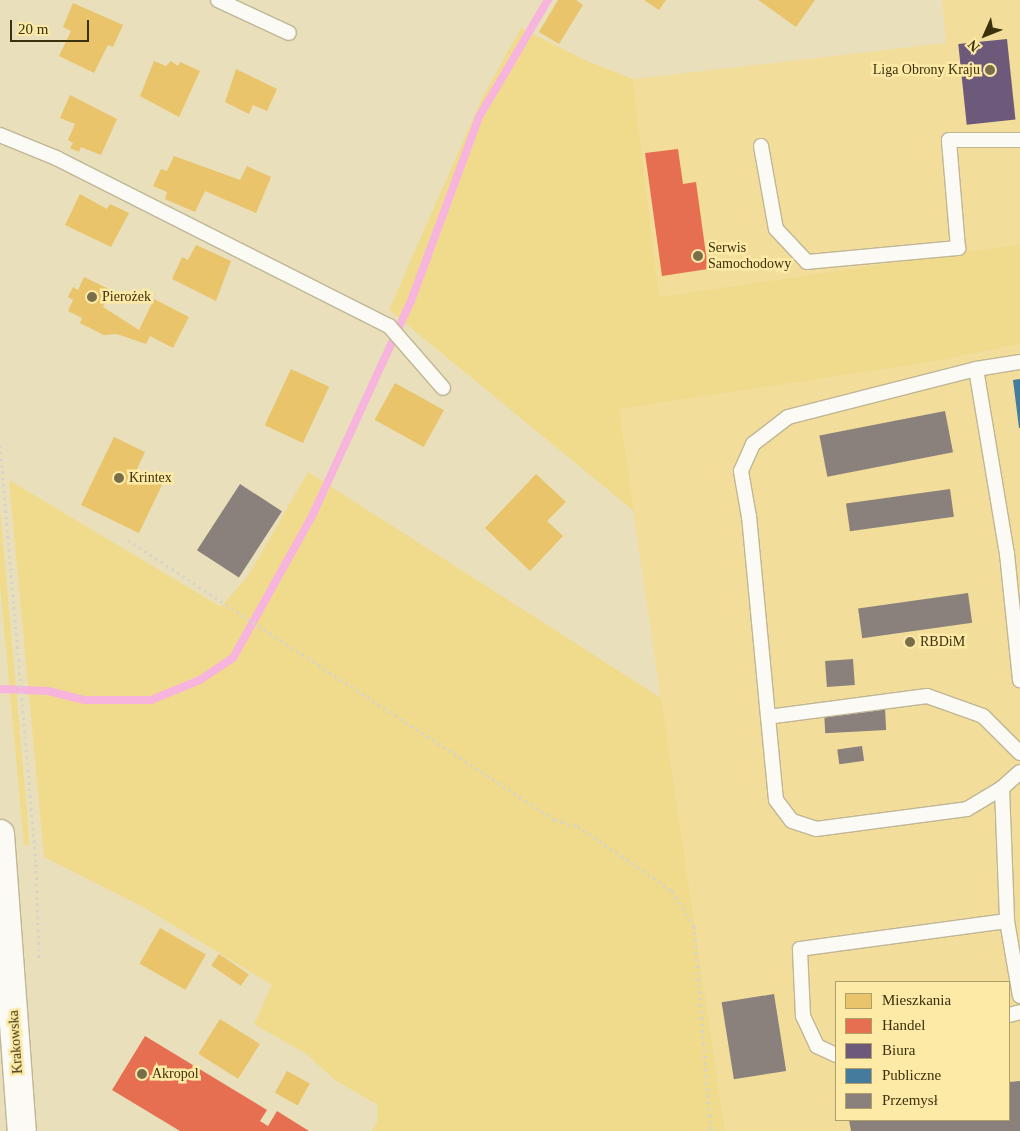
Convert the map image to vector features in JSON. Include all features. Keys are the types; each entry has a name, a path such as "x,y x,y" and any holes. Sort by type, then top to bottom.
{"main road":[{"name":"Krakowska","path":"0,834 22,1131"}],"lane":[{"path":"218,0 289,33"},
{"path":"0,135 56,158 389,326 443,388"},
{"path":"761,146 776,229 808,262 958,248 949,140 1020,140"},
{"path":"1020,362 976,369 788,417 753,444 741,471 749,517 776,800 792,821 816,829 967,809 1002,788 1020,772"},
{"path":"976,369 1007,554 1020,680"},
{"path":"768,717 927,696 983,716 1020,753"},
{"path":"1002,788 1007,921 1020,996"},
{"path":"835,1055 817,1046 802,1016 800,949 1007,921"}],"path":[{"path":"0,445 24,711 38,902 38,961"},
{"path":"128,540 555,820 578,826 672,891 694,926 711,1131"}],"shaded area":[{"path":"942,0 1020,0 1020,244 659,297 633,79 946,43"},
{"path":"521,28 587,61 633,79 659,297 1020,244 1020,344 930,362 619,409 634,511 389,310 483,96"},
{"path":"1020,344 1020,1131 725,1131 618,409 930,362"},
{"path":"308,472 661,698 725,1131 372,1131 377,1123 378,1105 335,1080 305,1053 254,1024 272,985 145,908 44,857 9,480 221,607 248,576"},
{"path":"0,509 29,845 24,845 0,584"}],"building: Mieszkania":[{"path":"558,0 576,0 583,5 559,44 539,32"},
{"path":"644,0 666,0 659,10"},
{"path":"758,0 815,0 796,27"},
{"path":"73,3 123,25 113,47 108,45 94,73 59,56 71,31 63,27"},
{"path":"154,61 166,66 171,61 178,66 180,62 200,71 179,117 140,96"},
{"path":"236,69 277,89 267,111 253,105 249,114 225,102"},
{"path":"70,95 117,119 101,155 81,147 79,152 70,148 73,143 68,140 75,124 60,118"},
{"path":"174,156 240,180 247,166 271,177 256,213 205,191 195,212 165,199 167,192 153,186 161,169 167,171"},
{"path":"80,194 107,209 110,204 129,213 111,247 65,225"},
{"path":"196,245 231,261 216,301 172,279 182,257 188,260"},
{"path":"84,277 111,290 103,307 139,330 154,299 189,317 173,348 150,336 146,344 117,334 104,335 80,323 82,318 68,311 73,300 68,297 73,287 78,290"},
{"path":"291,369 329,387 303,443 265,425"},
{"path":"395,383 444,410 424,447 375,420"},
{"path":"114,437 145,452 135,473 162,485 139,533 81,505"},
{"path":"536,474 566,502 547,521 563,536 530,571 485,528"},
{"path":"160,928 206,954 185,990 140,964"},
{"path":"219,954 249,974 241,986 211,966"},
{"path":"220,1019 260,1044 238,1079 198,1054"},
{"path":"287,1071 310,1084 298,1105 275,1093"}],"building: Handel":[{"path":"678,149 683,184 696,182 708,269 662,276 645,153"},
{"path":"145,1036 267,1110 260,1121 268,1126 277,1111 309,1131 180,1131 112,1090"}],"building: Biura":[{"path":"1007,39 1015,120 967,125 958,44"}],"building: Publiczne":[{"path":"1020,379 1020,428 1019,428 1013,380"}],"building: Przemysł":[{"path":"945,411 953,452 827,477 819,435"},
{"path":"240,484 282,511 239,577 197,550"},
{"path":"950,489 954,517 850,531 846,504"},
{"path":"968,593 972,623 862,638 858,608"},
{"path":"853,659 855,685 827,687 825,661"},
{"path":"885,708 886,730 825,733 824,711"},
{"path":"862,746 864,761 839,764 837,749"},
{"path":"774,994 786,1071 734,1079 722,1002"},
{"path":"1020,1081 1020,1131 851,1131 849,1121 1010,1121 1010,1082"}],"waterway":[{"path":"0,689 48,691 85,700 151,700 200,680 233,658 313,514 411,301 479,117 548,0"}],"place":[{"name":"Liga Obrony Kraju","path":"990,70"},
{"name":"Serwis Samochodowy","path":"698,256"},
{"name":"Pierożek","path":"92,297"},
{"name":"Krintex","path":"119,478"},
{"name":"RBDiM","path":"910,642"},
{"name":"Akropol","path":"142,1074"}]}
